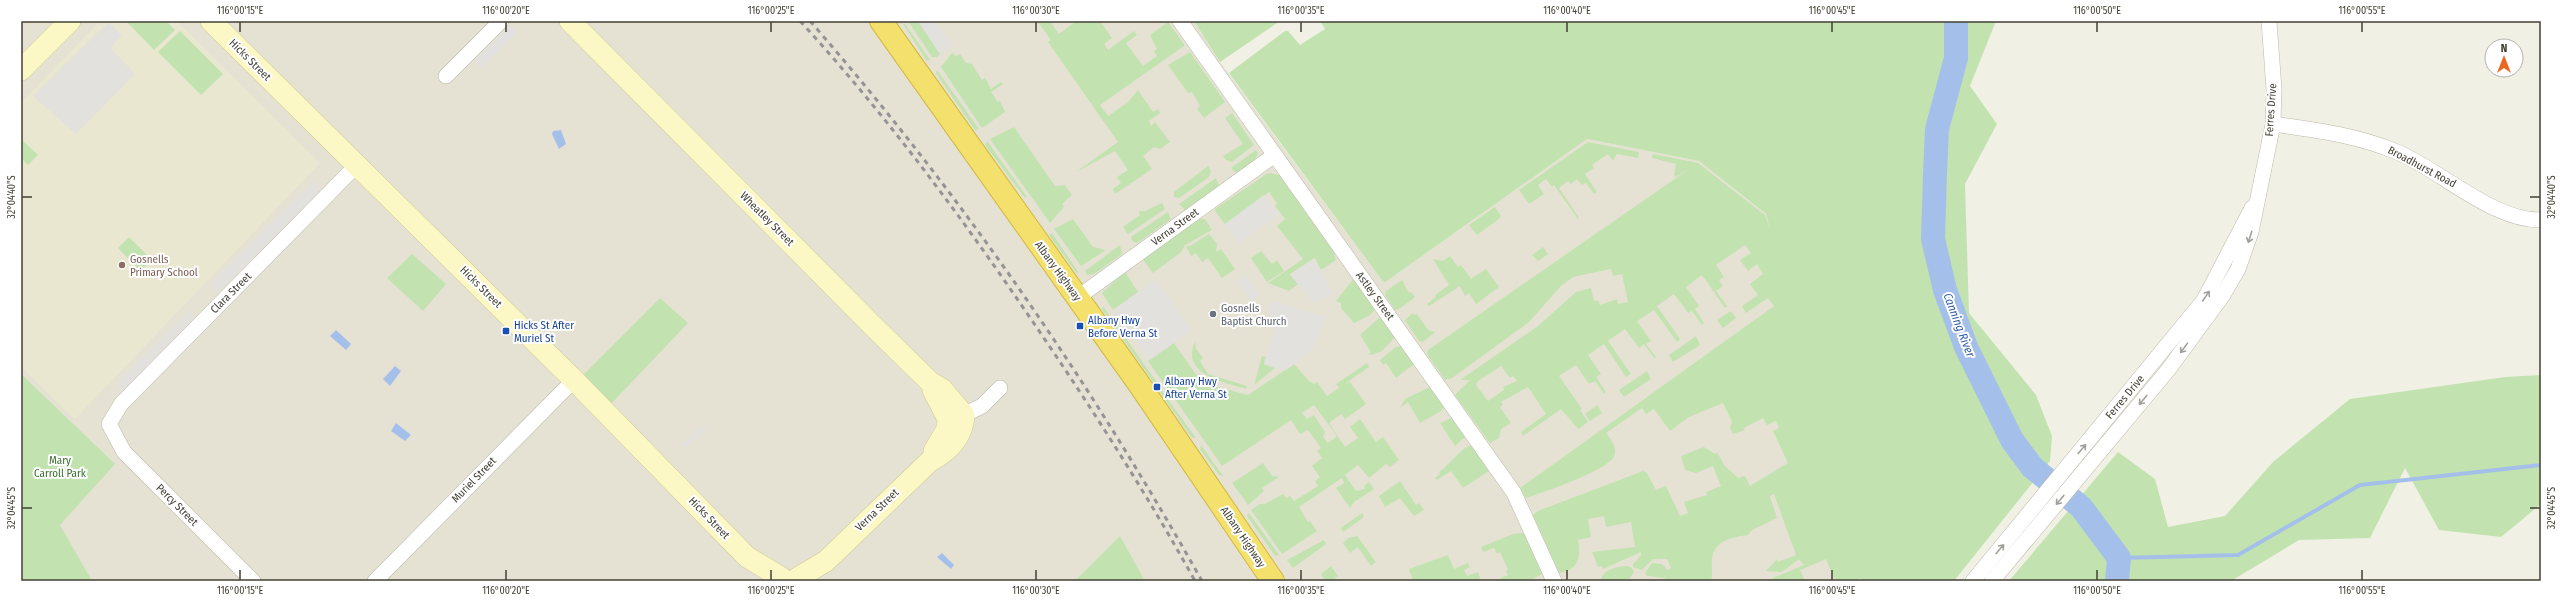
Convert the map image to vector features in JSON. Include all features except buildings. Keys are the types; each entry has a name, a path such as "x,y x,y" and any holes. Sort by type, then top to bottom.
{"highway":[{"name":"Albany Highway","path":"881,21 1139,384 1273,581"}],"street":[{"path":"21,70 70,21"},
{"name":"Hicks Street","path":"211,21 574,380 747,557 788,580"},
{"path":"446,76 501,21"},
{"name":"Wheatley Street","path":"570,21 930,382 942,389 956,419"},
{"name":"Astley Street","path":"1180,21 1273,156 1514,493 1554,581"},
{"name":"Ferres Drive","path":"1992,581 2168,370 2223,295 2238,269 2251,232 2273,124 2274,89 2269,21"},
{"name":"Broadhurst Road","path":"2273,124 2332,133 2376,143 2399,153 2503,214 2529,220 2541,220"},
{"name":"Verna Street","path":"1077,298 1273,156"},
{"name":"Clara Street","path":"109,424 122,404 356,166"},
{"name":"Ferres Drive","path":"1974,580 2156,360 2213,286 2240,229 2257,199"},
{"name":"Muriel Street","path":"375,581 574,380"},
{"path":"956,419 982,406 1000,388"},
{"name":"Verna Street","path":"788,580 826,561 930,461 943,454 957,439 964,426 956,419"},
{"name":"Percy Street","path":"109,424 124,452 253,581"},
{"name":"Hicks Street","path":"747,557 758,581"},
{"name":"Verna Street","path":"817,581 826,561"}],"shaded area":[{"path":"21,21 1194,21 1220,62 1384,283 1587,139 1699,161 1766,214 1810,368 1920,581 21,581"},
{"name":"Gosnells Primary School","path":"100,21 177,21 320,163 75,419 21,367 21,103"},
{"path":"918,21 935,21 952,46 940,54"},
{"path":"109,22 122,35 110,48 135,74 76,134 33,96"},
{"path":"510,25 518,32 482,68 475,60"},
{"path":"316,179 319,192 217,294 213,281"},
{"path":"1264,195 1278,214 1239,243 1225,224"},
{"path":"1314,258 1333,293 1315,303 1290,275"},
{"path":"1246,275 1260,295 1252,302 1237,282"},
{"path":"1156,280 1192,330 1150,360 1113,310"},
{"path":"1272,301 1327,317 1312,350 1286,370 1264,364 1275,329 1265,326"},
{"path":"190,310 192,321 121,392 119,381"},
{"path":"702,426 707,430 686,447 680,445"}],"green space":[{"path":"126,21 166,21 175,30 154,50"},
{"path":"908,21 918,21 940,54 937,57 932,57"},
{"path":"1037,21 1050,21 1059,34 1076,21 1100,21 1112,38 1104,44 1108,50 1134,31 1137,35 1126,43 1143,66 1157,56 1154,51 1157,49 1150,35 1168,22 1184,44 1184,46 1100,105 1108,116 1128,102 1138,90 1153,112 1158,109 1160,113 1149,121 1151,126 1155,122 1170,142 1160,149 1154,147 1143,156 1152,169 1115,194 1113,189 1121,183 1117,177 1128,170 1115,151 1076,172 1118,142 1048,42 1051,40"},
{"path":"1194,21 1280,21 1220,62"},
{"path":"1320,21 1996,21 1970,86 1997,124 1965,184 1969,313 2036,395 2052,436 2050,461 1954,581 1863,581 1861,578 1855,581 1835,581 1826,559 1800,570 1805,581 1766,581 1804,565 1799,559 1782,572 1766,571 1777,559 1778,562 1796,555 1774,494 1770,496 1777,518 1752,530 1748,535 1731,538 1720,544 1714,553 1711,581 1665,581 1665,578 1647,576 1645,573 1652,563 1662,564 1668,570 1671,568 1667,559 1653,559 1642,570 1633,567 1633,564 1641,555 1641,552 1603,569 1602,566 1598,567 1592,552 1635,547 1631,522 1606,527 1604,516 1588,519 1591,537 1578,540 1579,557 1575,566 1559,573 1533,515 1538,511 1643,471 1647,473 1656,490 1666,486 1680,516 1688,513 1684,502 1707,495 1706,492 1721,486 1713,466 1696,473 1685,470 1681,456 1704,447 1715,454 1717,452 1724,465 1738,478 1745,476 1750,486 1788,463 1773,431 1779,428 1776,421 1767,425 1763,418 1744,428 1745,430 1733,434 1730,428 1732,422 1723,403 1689,417 1670,431 1654,409 1646,414 1642,408 1606,433 1614,444 1615,455 1598,469 1572,481 1526,498 1520,488 1774,306 1768,298 1746,313 1742,306 1758,295 1750,284 1763,274 1757,264 1748,271 1740,260 1751,253 1745,245 1716,265 1724,277 1719,280 1723,286 1716,291 1727,306 1725,308 1702,275 1686,287 1699,306 1695,309 1704,323 1702,325 1692,311 1688,313 1674,294 1657,306 1680,339 1677,342 1654,310 1637,321 1651,341 1646,344 1656,357 1654,358 1644,344 1639,348 1625,329 1608,341 1631,374 1626,377 1604,344 1588,355 1601,374 1596,377 1606,392 1604,394 1595,381 1589,384 1576,365 1559,376 1582,409 1580,410 1588,422 1578,429 1561,409 1523,436 1521,432 1546,414 1528,387 1501,402 1503,405 1500,407 1511,423 1501,429 1499,438 1490,443 1455,395 1470,380 1460,380 1538,326 1576,292 1591,288 1594,301 1598,300 1600,305 1617,299 1618,304 1628,302 1622,274 1613,276 1611,269 1573,277 1561,286 1529,322 1452,378 1445,380 1427,354 1428,350 1692,167 1676,177 1674,175 1676,164 1652,158 1653,154 1698,163 1765,215 1770,230 1766,214 1699,161 1587,139 1384,283 1229,73 1285,31 1288,31 1300,45 1325,29","holes":["1501,366 1510,378 1513,376 1517,381 1503,387 1504,390 1488,401 1476,385 1478,381"]},
{"path":"903,24 905,24 930,60 927,61"},
{"path":"180,31 223,74 201,95 158,52"},
{"path":"1190,52 1225,102 1204,118 1197,109 1200,106 1192,92 1188,93 1168,65"},
{"path":"952,53 956,56 960,54 966,63 972,64 982,80 985,78 991,89 1001,82 1003,84 991,92 998,102 1000,101 1005,112 982,128 941,67"},
{"path":"937,70 979,129 975,130 936,73"},
{"path":"1232,113 1254,145 1232,162 1226,160 1223,156 1243,144 1225,118"},
{"path":"1014,127 1055,186 1065,185 1072,195 1062,204 1064,207 1050,223 990,139"},
{"path":"21,139 38,155 28,165 21,158"},
{"path":"987,141 1027,197 1025,198 985,145"},
{"path":"1588,142 1639,152 1638,158 1617,154 1613,161 1608,154 1592,165 1594,168 1585,174 1597,192 1594,194 1586,183 1582,185 1577,179 1571,184 1568,181 1559,188 1579,218 1578,219 1554,185 1552,187 1546,179 1538,185 1544,194 1529,204 1519,190"},
{"path":"1256,150 1258,154 1254,161 1237,174 1231,168"},
{"path":"1208,166 1211,171 1209,177 1179,198 1174,197 1174,192"},
{"path":"1268,173 1280,175 1333,249 1336,260 1321,270 1315,258 1290,274 1298,284 1289,291 1268,283 1303,259 1277,226 1285,219 1275,206 1277,203 1269,192 1225,224 1215,211 1215,209"},
{"path":"1216,178 1219,186 1185,210 1179,204"},
{"path":"1162,203 1165,209 1128,234 1123,227 1140,215 1139,211 1145,211"},
{"path":"1495,207 1501,216 1477,235 1469,225"},
{"path":"1168,212 1171,219 1137,243 1132,241 1131,237"},
{"path":"1073,219 1093,247 1106,250 1081,266 1054,229"},
{"path":"1199,219 1205,219 1212,230 1185,245 1180,253 1153,273 1141,257"},
{"path":"1052,233 1079,273 1076,272 1049,235"},
{"path":"1209,234 1217,244 1216,252 1221,249 1235,269 1222,278 1208,258 1202,262 1196,253 1191,256 1186,246 1190,246"},
{"path":"129,237 152,260 140,271 118,248"},
{"path":"1120,245 1122,254 1094,274 1087,275 1085,271"},
{"path":"1543,247 1548,254 1538,261 1532,255"},
{"path":"1261,251 1272,264 1277,260 1284,271 1267,282 1251,258"},
{"path":"412,254 446,284 423,311 387,278"},
{"path":"1450,256 1458,267 1461,265 1471,279 1486,269 1499,287 1476,304 1469,293 1465,296 1460,286 1429,306 1427,304 1436,297 1435,295 1449,285 1433,259 1443,261"},
{"path":"1125,272 1138,292 1113,310 1102,293"},
{"path":"1354,278 1375,309 1370,315 1354,323 1341,308 1341,303 1336,301"},
{"path":"1402,280 1409,293 1411,292 1415,297 1399,309 1395,310 1385,295 1386,291"},
{"path":"660,298 688,323 609,406 581,377"},
{"path":"1103,306 1156,381 1154,383 1102,309"},
{"path":"1731,311 1736,318 1723,328 1717,320"},
{"path":"1413,313 1414,315 1417,314 1428,330 1435,332 1423,342 1419,341 1405,320"},
{"path":"1380,317 1395,337 1382,351 1372,355 1368,354 1371,352 1360,335"},
{"path":"1696,336 1700,345 1673,362 1669,355"},
{"path":"1195,342 1196,349 1203,358 1200,361 1208,374 1247,386 1246,389 1216,379 1199,369 1194,362 1192,353"},
{"path":"1174,343 1202,383 1248,395 1294,364 1309,381 1314,384 1317,382 1327,396 1339,388 1336,384 1367,363 1369,367 1346,383 1350,382 1366,404 1345,419 1341,414 1329,423 1345,447 1358,438 1350,427 1360,419 1376,442 1383,437 1399,460 1390,467 1386,464 1369,478 1358,465 1345,475 1356,491 1365,489 1364,486 1369,482 1374,489 1354,502 1350,508 1336,488 1344,483 1342,478 1299,507 1308,522 1310,521 1317,531 1282,554 1251,510 1260,504 1265,504 1283,494 1286,498 1290,496 1294,501 1318,486 1315,481 1320,477 1312,466 1322,458 1317,451 1321,448 1308,430 1300,434 1291,420 1222,466 1148,361","holes":["1314,405 1337,436 1328,443 1323,437 1325,432 1314,415 1307,419 1302,413"]},
{"path":"1401,346 1414,364 1396,378 1386,363 1383,365 1380,360 1396,347"},
{"path":"1262,356 1266,357 1264,364 1275,368 1254,385"},
{"path":"1647,371 1651,379 1624,397 1619,390"},
{"name":"Mary Carroll Park","path":"21,374 115,464 60,525 92,581 21,581"},
{"path":"2541,375 2541,504 2501,537 2439,530 2405,468 2370,538 2299,540 2231,581 2009,581 2118,452 2155,479 2168,527 2225,516 2273,462 2350,399 2505,377"},
{"path":"1159,387 1196,438 1192,438 1158,389"},
{"path":"1430,387 1444,407 1441,411 1420,423 1408,402 1400,408 1405,399"},
{"path":"1597,405 1602,413 1590,421 1585,414"},
{"path":"1452,418 1465,437 1455,446 1440,423"},
{"path":"1201,445 1223,476 1219,475 1200,449"},
{"path":"1471,445 1489,471 1463,488 1451,471 1437,480 1435,478 1440,474 1439,472 1458,454 1466,447"},
{"path":"1263,463 1272,476 1279,477 1262,488 1264,491 1248,505 1232,483"},
{"path":"1400,481 1416,505 1419,503 1424,510 1414,516 1400,498 1385,507 1379,496"},
{"path":"1249,513 1279,555 1275,556 1247,516"},
{"path":"1362,513 1364,517 1343,532 1341,528"},
{"path":"1524,533 1542,574 1529,581 1494,581 1508,575 1506,571 1508,570 1500,552 1497,554 1494,548 1483,552 1481,547 1513,534"},
{"path":"1120,536 1145,581 1075,581"},
{"path":"1357,536 1376,562 1371,566 1358,547 1350,553 1343,543 1348,538"},
{"path":"1324,540 1326,544 1293,568 1287,560"},
{"path":"1448,555 1454,569 1468,563 1470,567 1464,570 1467,576 1478,572 1481,581 1413,581 1409,569"},
{"path":"1331,566 1338,576 1335,578 1337,581 1325,581 1321,574"},
{"path":"1627,566 1632,568 1634,572 1629,579 1601,581 1602,577 1607,571"}],"water":[{"path":"561,130 566,144 559,149 552,134 553,131"},
{"path":"336,330 351,344 346,350 330,336"},
{"path":"395,366 401,371 390,386 383,379"},
{"path":"396,423 411,435 405,441 391,431"},
{"path":"942,553 954,565 951,569 937,557"}],"waterway":[{"name":"Canning River","path":"1956,21 1956,58 1937,129 1935,174 1933,239 1945,290 1966,347 2012,440 2032,467 2081,507 2119,558 2117,581"},
{"path":"2119,558 2238,555 2360,485 2541,465"}],"railway":[{"path":"800,21 856,85 910,152 1011,290 1106,433 1152,506 1195,581"},
{"path":"810,21 866,87 919,154 1021,291 1114,433 1159,506 1202,581"}],"place":[{"name":"Gosnells Primary School","path":"122,265"},
{"name":"Gosnells Baptist Church","path":"1213,314"},
{"name":"Albany Hwy Before Verna St","path":"1080,326"},
{"name":"Hicks St After Muriel St","path":"506,331"},
{"name":"Albany Hwy After Verna St","path":"1157,387"}]}
